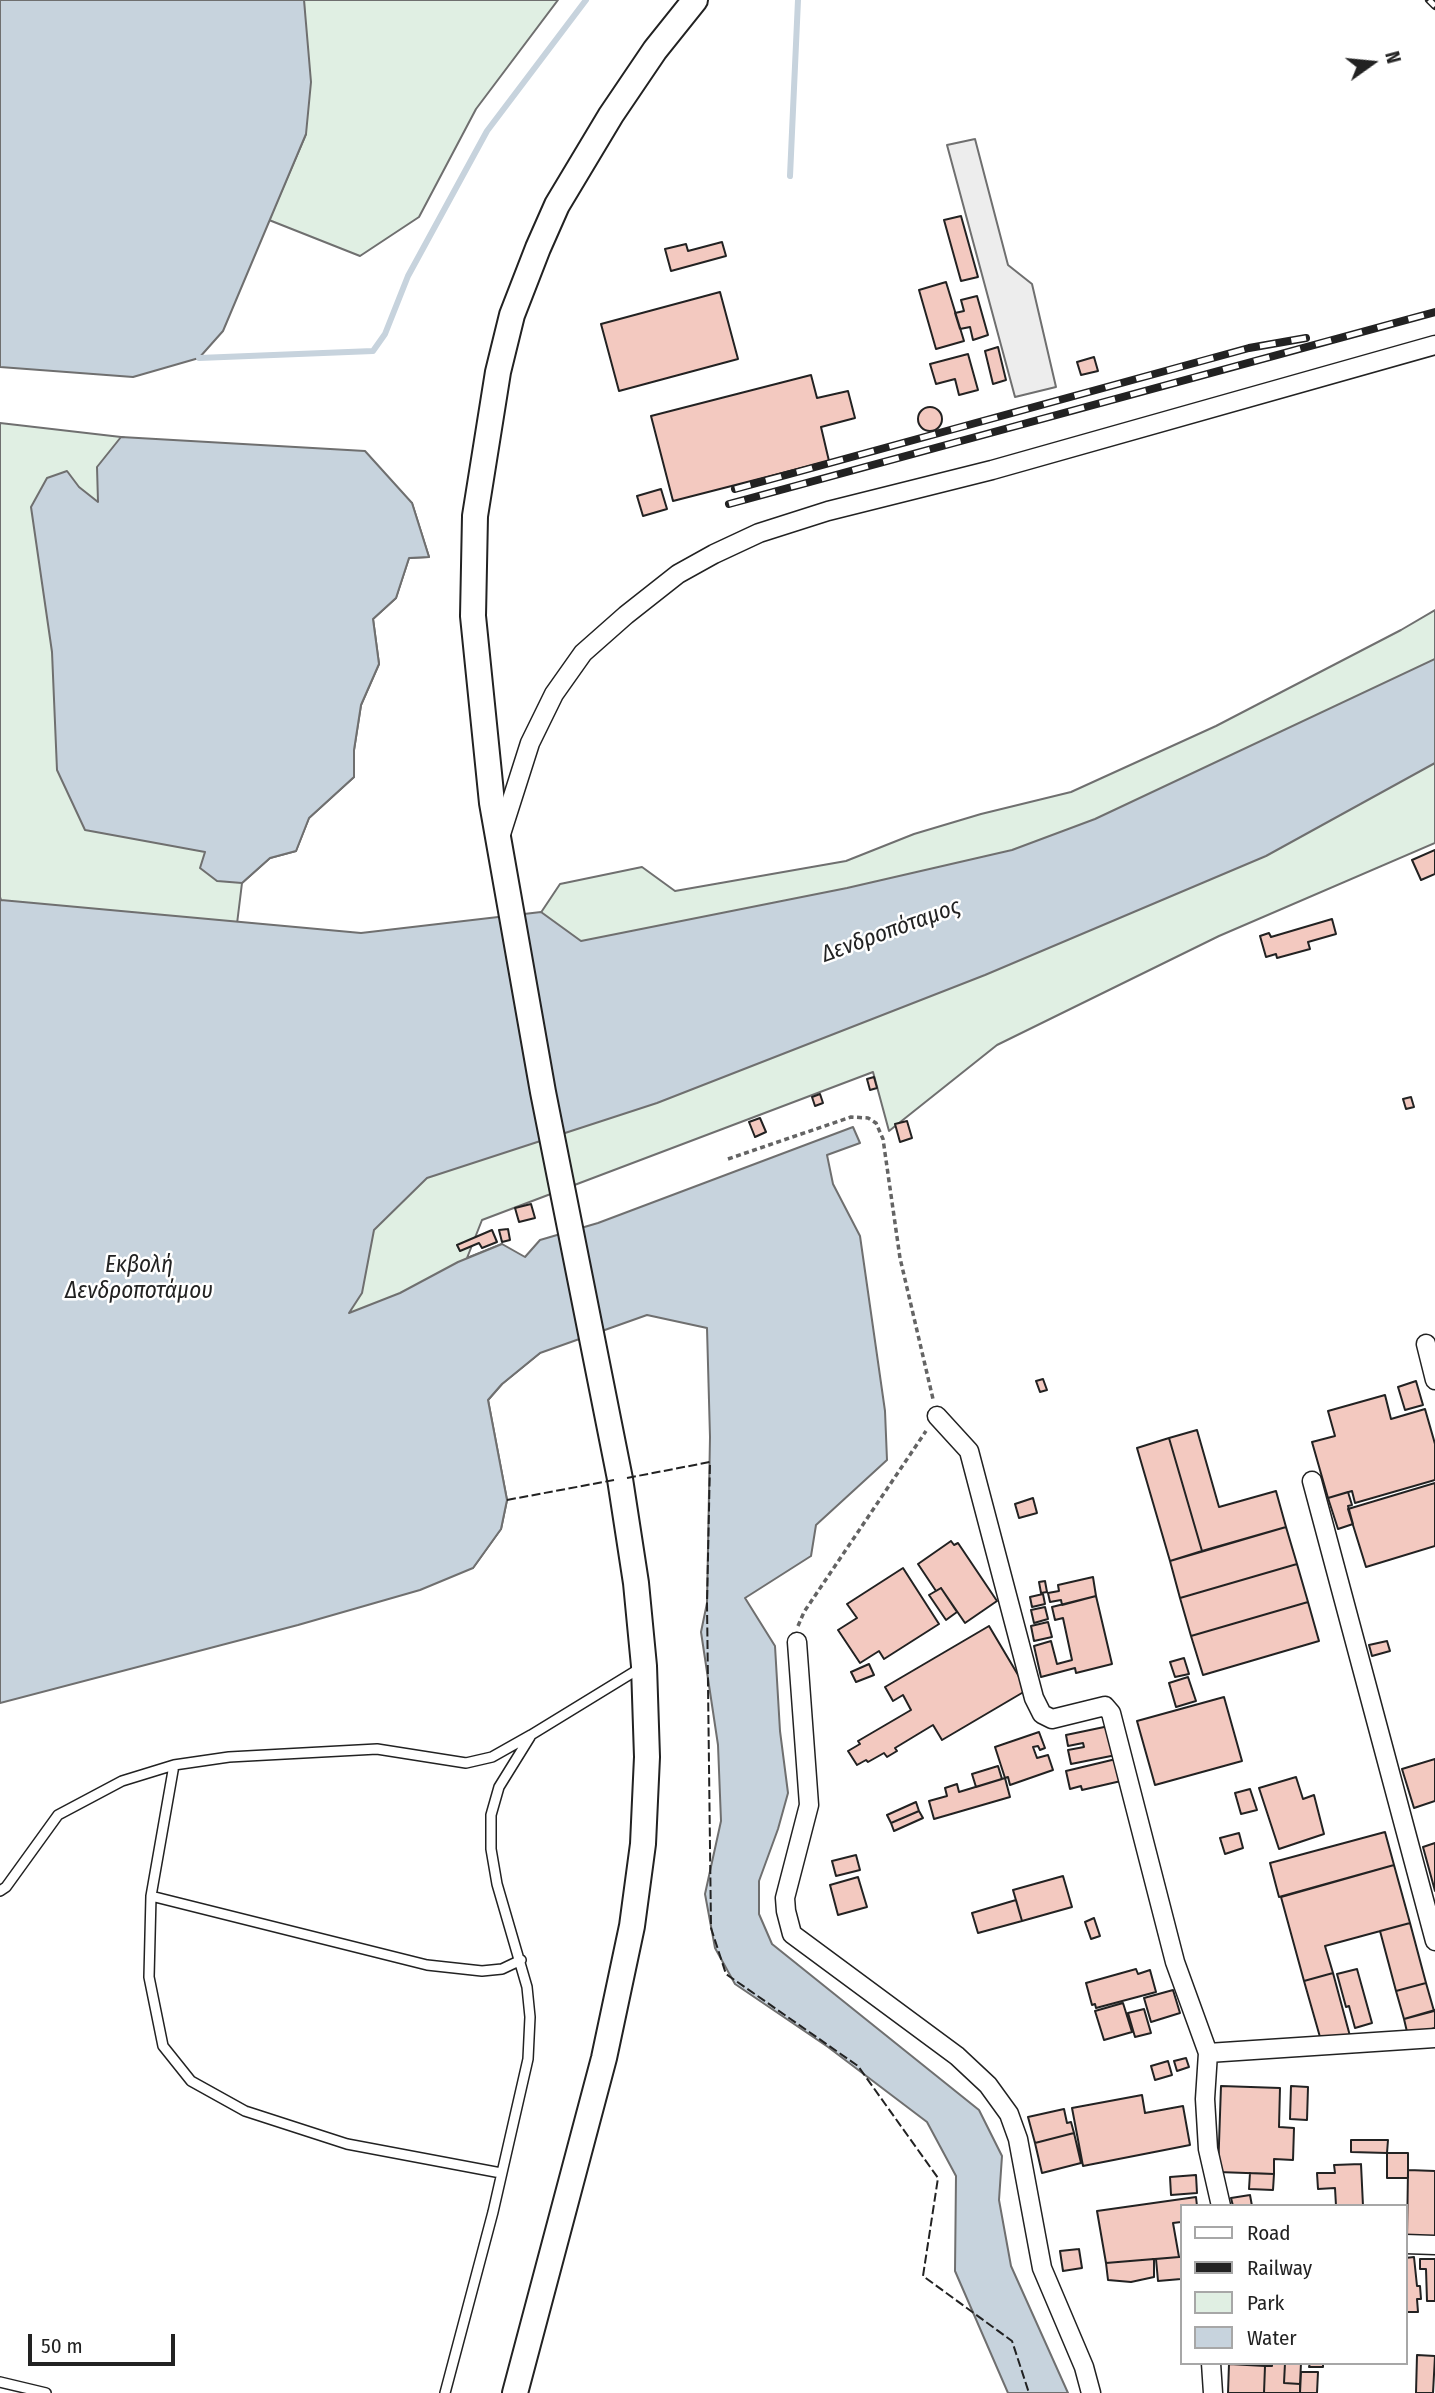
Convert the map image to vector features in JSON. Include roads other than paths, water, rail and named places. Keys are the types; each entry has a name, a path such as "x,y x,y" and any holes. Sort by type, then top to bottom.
{"street":[{"path":"515,2393 604,2058 632,1926 643,1844 646,1757 644,1666 636,1584 622,1492 543,1092 492,803 472,616 475,516 498,372 512,315 557,205 611,115 655,50 695,0"},
{"path":"499,841 530,743 554,694 583,653 678,574 714,554 759,533 828,511 992,470 1435,345"},
{"path":"1426,1344 1435,1380"},
{"path":"937,1416 969,1451 1034,1698 1042,1714 1052,1719 1105,1706 1111,1713 1175,1962 1209,2053 1205,2099 1208,2148 1221,2204"},
{"path":"1312,1481 1435,1941"},
{"path":"797,1642 809,1805 785,1898 792,1934 957,2056 988,2085 1009,2114 1018,2138 1042,2268 1084,2367 1091,2393"},
{"path":"1209,2053 1435,2038"},
{"path":"1407,2245 1435,2245"},
{"path":"1210,2365 1213,2393"}],"lane":[{"path":"0,1891 58,1815 122,1781 174,1765 229,1758 377,1749 466,1763 492,1756 531,1735 644,1666"},
{"path":"445,2393 528,2059 530,2017 521,1960 498,1884 491,1849 491,1815 499,1787 531,1735"},
{"path":"174,1765 151,1896 149,1977 163,2046 191,2081 245,2110 346,2144 501,2173"},
{"path":"151,1896 427,1965 482,1971 502,1969 521,1960"},
{"path":"0,2382 46,2393"}],"water":[{"path":"0,0 304,0 311,82 306,134 223,331 199,358 133,377 0,367"},
{"path":"121,437 365,451 412,503 429,557 409,558 396,598 373,619 379,664 361,705 354,750 354,777 309,818 296,851 270,858 242,883 217,881 200,868 205,852 85,830 57,770 52,652 31,507 47,478 67,471 79,487 98,502 97,467"},
{"path":"1435,659 1435,763 1266,856 985,975 657,1103 427,1178 374,1230 362,1293 349,1313 400,1293 458,1262 502,1244 525,1257 540,1240 598,1223 853,1127 860,1143 827,1155 833,1184 860,1236 885,1411 887,1460 816,1525 811,1556 745,1598 775,1646 780,1731 788,1793 759,1881 759,1914 772,1944 979,2110 1002,2156 999,2200 1011,2266 1068,2393 1008,2393 955,2271 956,2176 927,2122 828,2047 735,1984 715,1948 705,1894 721,1821 718,1745 701,1632 707,1603 710,1437 707,1328 647,1315 540,1353 502,1384 488,1400 507,1500 501,1529 473,1568 420,1590 298,1625 0,1703 0,897 1,900 361,933 541,912 581,941 847,888 1012,850 1095,819"}],"waterway":[{"path":"199,358 373,351 385,334 408,276 487,131 586,0"},
{"path":"790,176 798,0"}],"railway":[{"path":"1429,0 1435,6"},
{"path":"729,504 1435,312"},
{"path":"735,489 1249,348 1306,338"}],"water label":[{"name":"Δενδροπόταμος","path":"891,931"},
{"name":"Εκβολή Δενδροποτάμου","path":"139,1279"}]}
